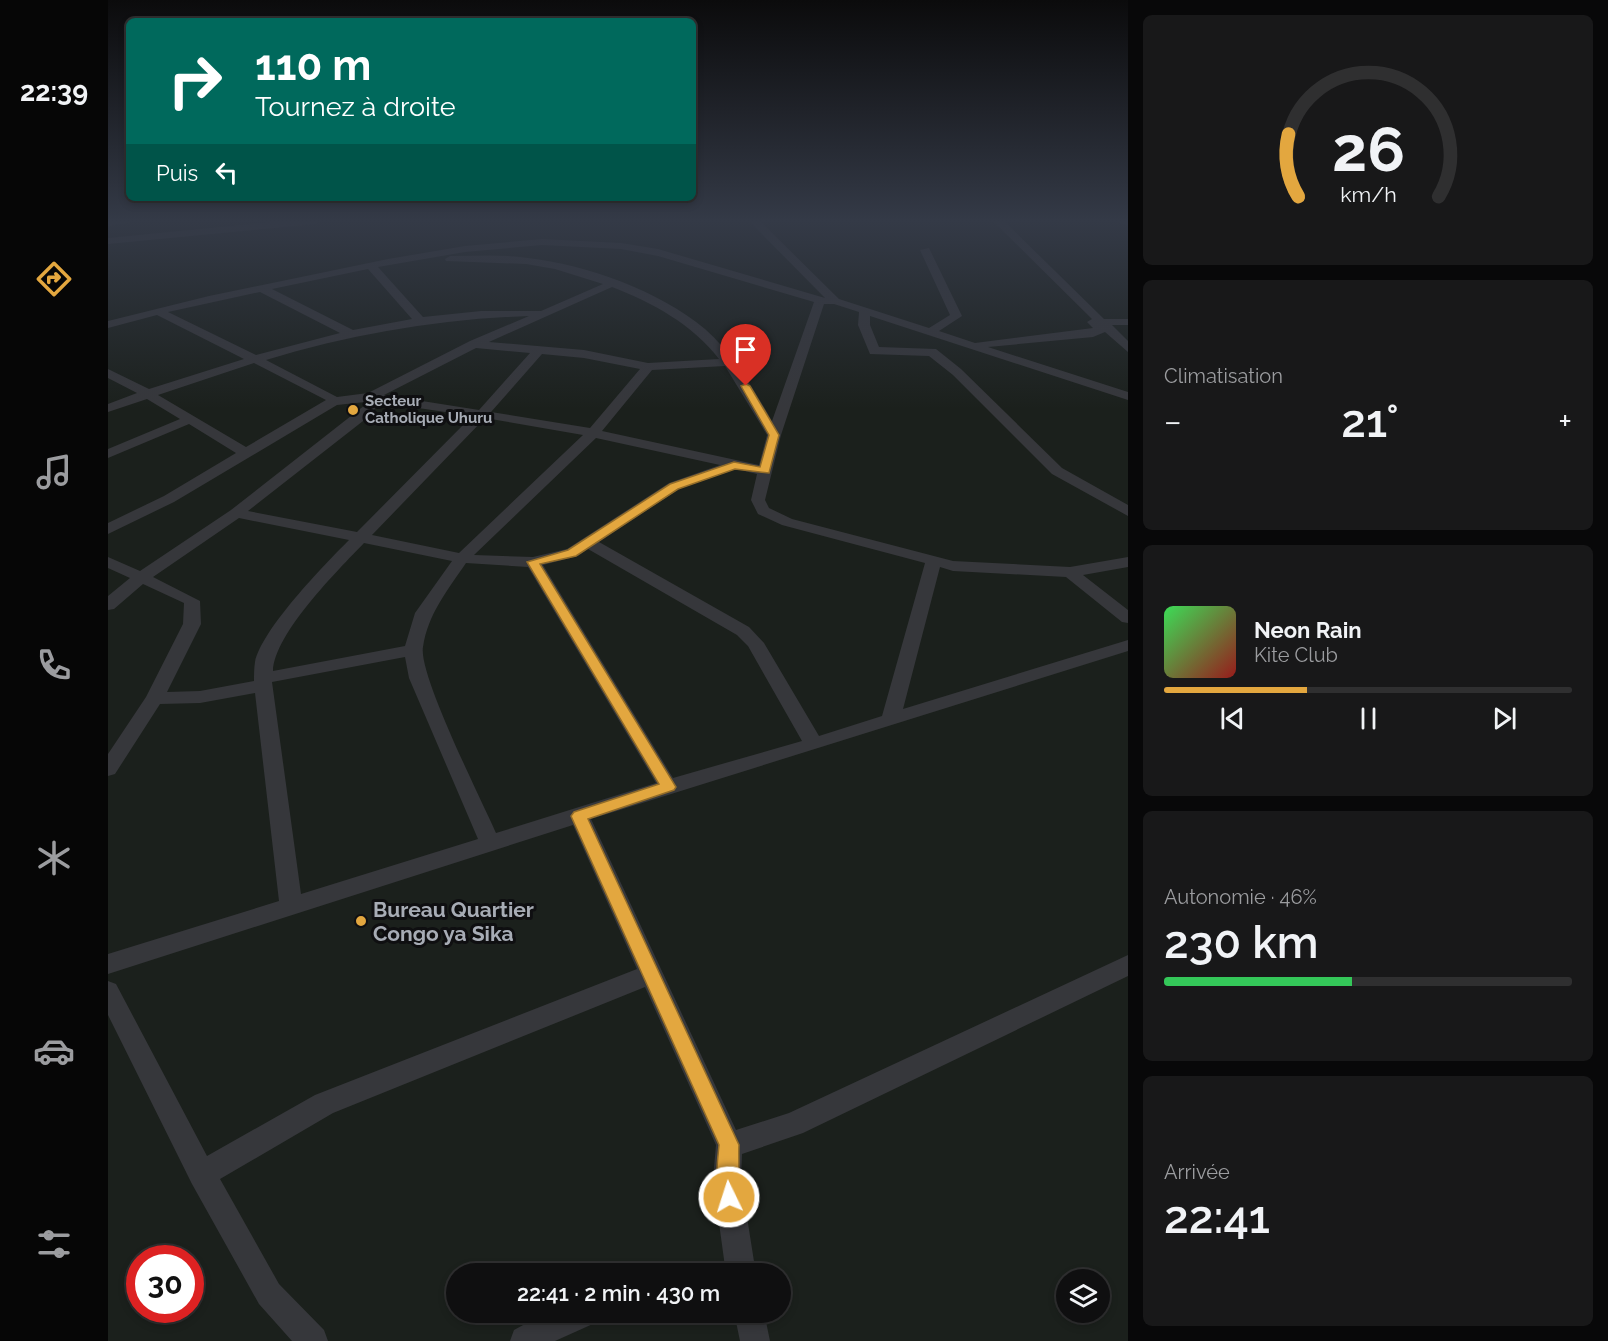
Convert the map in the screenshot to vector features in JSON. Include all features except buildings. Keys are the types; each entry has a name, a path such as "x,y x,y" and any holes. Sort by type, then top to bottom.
{"street":[{"path":"108,325 157,311 281,284"},
{"path":"386,284 419,320"},
{"path":"371,397 474,344 611,284 681,318 700,331 746,386 774,435"},
{"path":"772,284 819,303 835,301"},
{"path":"818,284 835,301 864,313 973,344 1128,396"},
{"path":"931,331 956,316 941,284"},
{"path":"1061,284 1128,348"},
{"path":"262,288 351,334"},
{"path":"819,303 774,435 758,500 763,511 787,522 953,566 1070,572 1128,562"},
{"path":"157,311 301,381 334,401"},
{"path":"108,408 255,360 351,334 419,320 464,314 544,312"},
{"path":"864,313 864,325 874,351 932,352 946,361 1057,471 1128,511"},
{"path":"973,344 1094,333 1101,329 1093,322 1128,322"},
{"path":"474,344 584,354 648,367 726,362"},
{"path":"291,906 263,681 264,661 274,638 360,536 482,414 538,350"},
{"path":"490,843 418,678 413,650 423,613 462,558 593,433 648,367"},
{"path":"108,373 148,394 244,453"},
{"path":"108,529 169,499 334,401 371,397 593,433 765,471"},
{"path":"108,605 140,578 236,513 367,411 372,405 371,397"},
{"path":"108,454 188,420"},
{"path":"236,513 462,558 491,562 533,562 572,553 674,486 734,465"},
{"path":"589,543 743,631 755,643 814,744"},
{"path":"108,562 192,601 192,624 155,698 108,769"},
{"path":"533,562 668,787"},
{"path":"891,718 933,562"},
{"path":"1070,572 1128,618"},
{"path":"108,964 1128,645"},
{"path":"155,698 200,697 263,681 413,650"},
{"path":"579,816 729,1145 726,1179 739,1263"},
{"path":"729,1145 795,1124 1128,965"},
{"path":"202,1174 324,1104 652,974"},
{"path":"108,991 202,1174 269,1294 313,1341"},
{"path":"525,1341 558,1323"},
{"path":"751,1323 755,1341"}],"shaded area":[{"path":"108,284 1128,284 1128,1341 108,1341"}],"place":[{"name":"Secteur Catholique Uhuru","path":"353,410"},
{"name":"Bureau Quartier Congo ya Sika","path":"361,921"}],"route":[{"path":"729,1197 726,1179 729,1145 579,816 668,787 533,562 572,553 674,486 734,465 765,471 774,435 746,386"}]}
